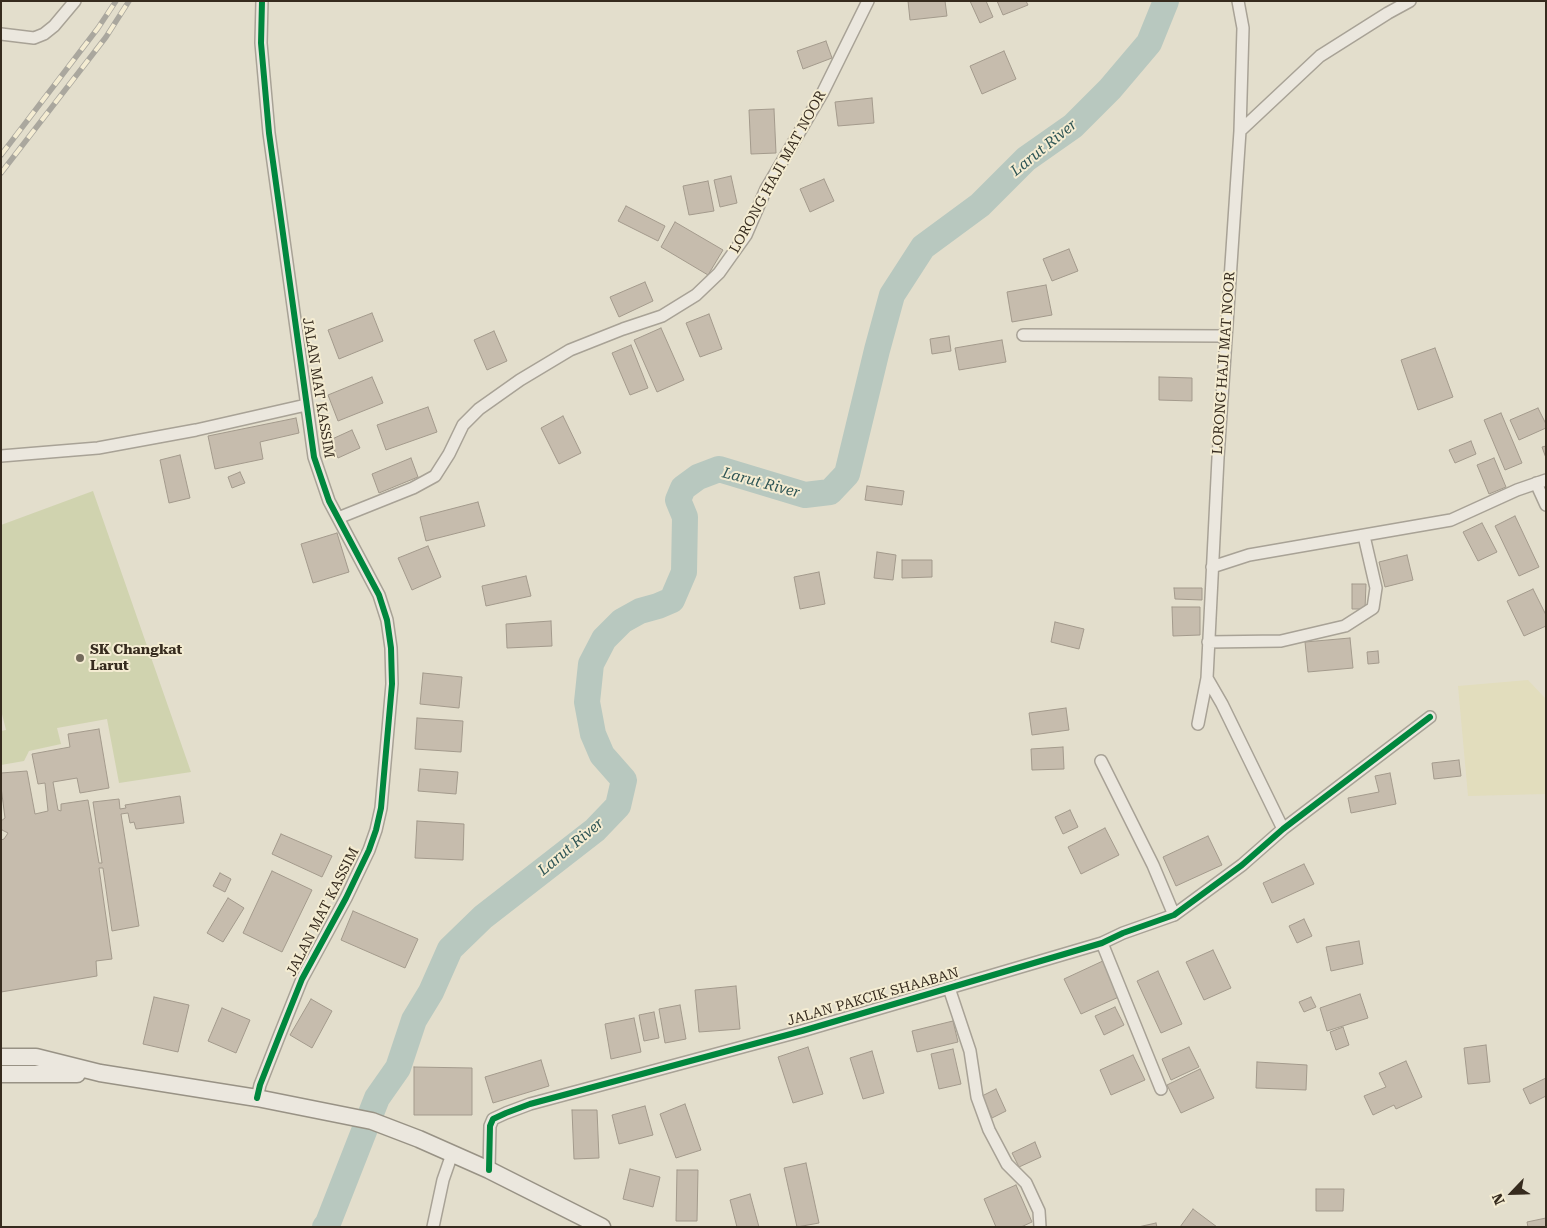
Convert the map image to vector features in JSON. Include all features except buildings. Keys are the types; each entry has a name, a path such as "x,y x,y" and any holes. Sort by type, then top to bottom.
{"main road":[{"path":"1,1057 36,1057 100,1073 257,1098 372,1121 419,1139 488,1170 602,1227"},
{"path":"1,1074 100,1073"}],"street":[{"path":"1,34 34,38 44,34 54,26 75,1"},
{"name":"JALAN MAT KASSIM","path":"257,1098 260,1085 302,979 346,898 369,850 381,808 392,684 389,630 379,595 329,502 314,457 269,133 261,44 262,1"},
{"name":"LORONG HAJI MAT NOOR","path":"338,518 413,488 435,476 463,426 480,409 520,380 570,350 662,316 696,296 719,273 746,235 766,189 823,92 868,1"},
{"name":"LORONG HAJI MAT NOOR","path":"1198,724 1207,678 1225,336 1240,131 1243,28 1238,1"},
{"path":"1240,131 1320,56 1387,7 1410,1"},
{"path":"1022,335 1225,336"},
{"path":"1,456 98,448 196,430 306,405"},
{"path":"1212,567 1249,555 1451,520 1541,481 1546,505"},
{"path":"1208,642 1281,641 1345,626 1373,608 1376,588 1364,536"},
{"path":"1207,678 1222,704 1283,829"},
{"name":"JALAN PAKCIK SHAABAN","path":"488,1170 492,1119 506,1112 802,1031 1102,943 1123,932 1174,915 1242,866 1283,829 1430,717"},
{"path":"1101,761 1153,864 1174,915"},
{"path":"1102,943 1161,1089"},
{"path":"949,988 970,1051 978,1097 989,1130 1007,1164 1026,1184 1039,1211 1040,1227"},
{"path":"1,1048 36,1057"},
{"path":"433,1227 443,1180 452,1154"}],"shaded area":[{"path":"1528,680 1546,699 1546,794 1468,796 1458,686"}],"green space":[{"path":"93,491 191,772 119,783 107,719 57,728 61,744 29,751 24,761 1,765 1,731 6,730 1,710 1,525"}],"waterway":[{"name":"Larut River","path":"325,1227 377,1098 398,1068 414,1020 431,992 450,949 483,917 595,830 618,806 624,780 602,755 593,734 587,702 591,664 604,639 622,621 640,611 672,600 684,572 685,517 678,500 683,488 698,477 719,469 805,495 830,492 847,474 892,295 923,247 980,205 1026,159 1073,126 1110,89 1149,43 1166,1"}],"railway":[{"path":"1,155 98,28 116,1"},
{"path":"1,173 106,37 129,1"}],"cycle path":[{"path":"257,1098 260,1085 302,979 346,898 369,850 376,830 381,808 392,684 391,648 387,620 379,595 329,501 314,457 269,133 261,43 262,1"},
{"path":"489,1170 490,1126 493,1119 530,1104 802,1031 949,988 1102,943 1123,933 1174,915 1242,865 1283,829 1430,717"}],"place":[{"name":"SK Changkat Larut","path":"80,658"}]}
